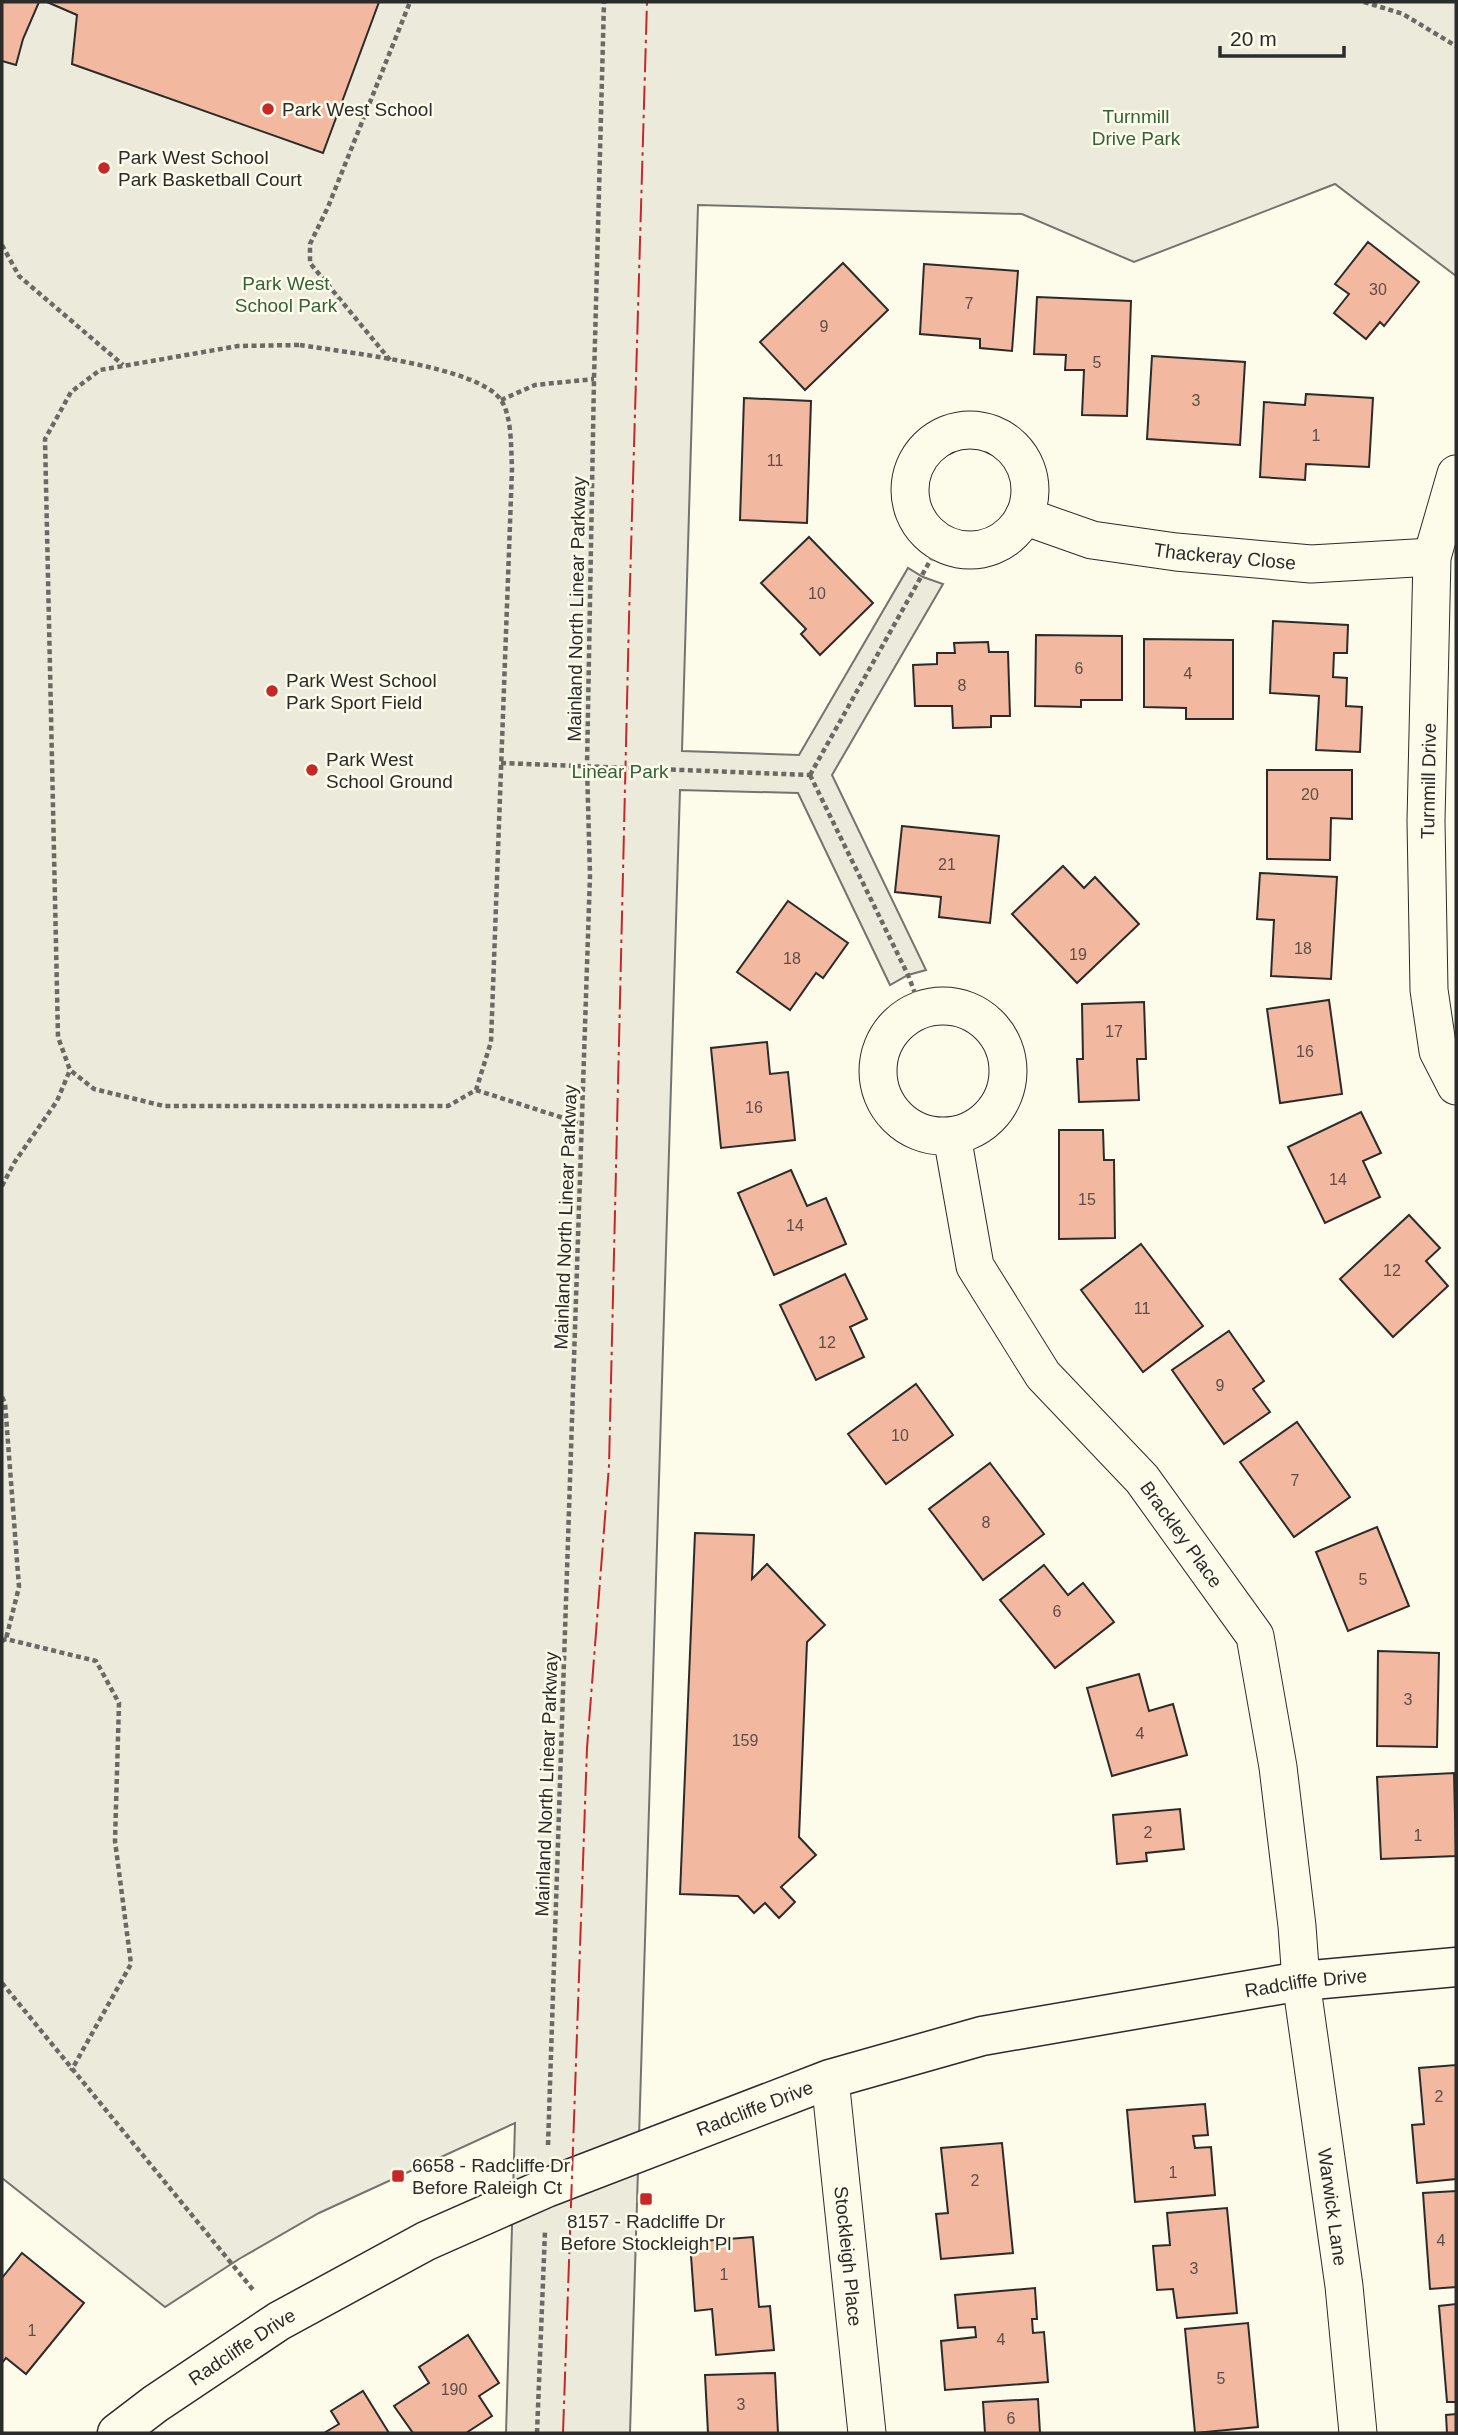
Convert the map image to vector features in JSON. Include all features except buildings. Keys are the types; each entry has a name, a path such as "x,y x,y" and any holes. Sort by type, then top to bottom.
{"street":[{"path":"971,430 991,433 1008,443 1021,458 1029,477 1030,497 1024,516 1013,532 997,544 978,549 959,549 940,542 926,530 914,513 910,494 911,474 919,456 933,442 951,432 971,430"},
{"name":"Turnmill Drive","path":"1456,474 1432,557 1426,821 1429,990 1438,1051 1456,1086"},
{"name":"Thackeray Close","path":"1024,516 1092,540 1176,552 1311,564 1432,557"},
{"path":"942,1006 964,1009 983,1020 998,1036 1006,1056 1008,1077 1003,1098 990,1117 972,1130 952,1136 931,1135 911,1128 894,1115 882,1097 877,1076 879,1054 888,1035 902,1019 921,1009 942,1006"},
{"name":"Brackley Place","path":"952,1136 975,1266 1043,1375 1142,1479 1255,1636 1278,1766 1301,1981"},
{"name":"Radcliffe Drive","path":"117,2433 155,2404 279,2321 426,2241 546,2188 830,2079 982,2036 1301,1981 1456,1967"},
{"name":"Warwick Lane","path":"1301,1981 1344,2286 1358,2433"},
{"name":"Stockleigh Place","path":"830,2079 867,2433"}],"path":[{"path":"391,360 310,264 310,244 328,207 410,2"},
{"name":"Mainland North Linear Parkway","path":"537,2433 590,875 587,767 604,2"},
{"path":"1364,2 1403,14 1456,46"},
{"path":"2,245 19,276 124,365"},
{"path":"300,345 391,360 438,369 480,382 500,400 509,425 512,469 491,1042 476,1090 448,1106 164,1106 94,1089 70,1070 58,1037 45,439 71,392 100,369 239,346 300,345"},
{"path":"500,400 535,385 594,379"},
{"path":"810,775 940,542"},
{"path":"501,764 810,775"},
{"path":"810,775 908,975 921,1009"},
{"path":"2,1186 14,1163 57,1101 70,1070"},
{"path":"476,1090 582,1124"},
{"path":"2,1397 5,1403 19,1587 4,1640 96,1661 119,1703 115,1841 131,1964 71,2071"},
{"path":"2,1983 71,2071 279,2321"}],"green space":[{"name":"Park West School Park","path":"2,2 1456,2 1456,276 1335,184 1134,262 1022,214 698,205 682,751 799,755 908,568 943,584 832,775 926,970 908,975 890,985 798,793 680,790 630,2433 506,2433 515,2123 319,2213 239,2259 165,2307 2,2178"}],"power":[{"path":"563,2433 587,1748 609,1466 647,2"}],"place":[{"name":"Park West School","path":"268,109"},
{"name":"Park West School Park Basketball Court","path":"104,168"},
{"name":"Park West School Park Sport Field","path":"272,691"},
{"name":"Park West School Ground","path":"312,770"},
{"name":"6658 - Radcliffe Dr Before Raleigh Ct","path":"398,2176"},
{"name":"8157 - Radcliffe Dr Before Stockleigh Pl","path":"646,2199"}],"park label":[{"name":"Turnmill Drive Park","path":"1136,127"},
{"name":"Linear Park","path":"620,771"}]}
